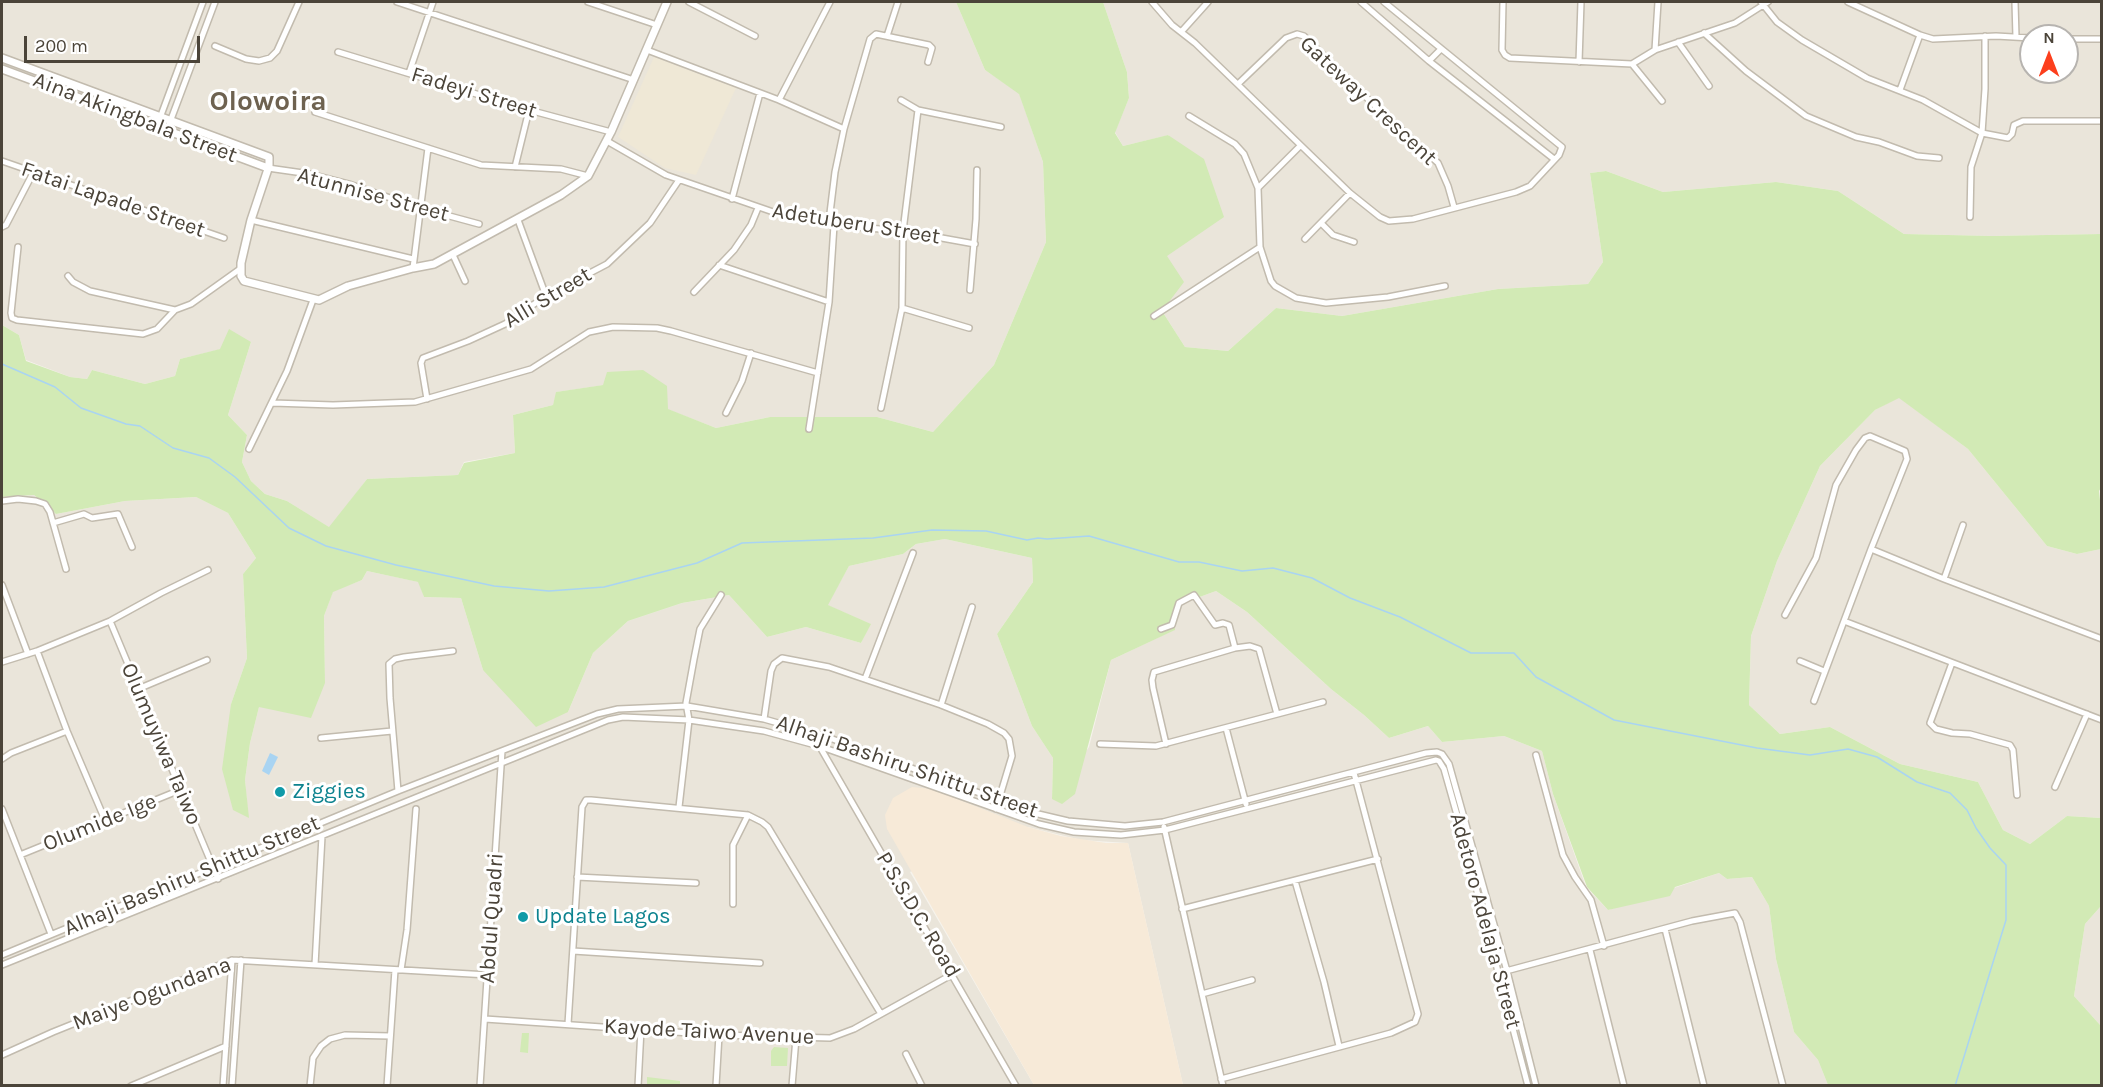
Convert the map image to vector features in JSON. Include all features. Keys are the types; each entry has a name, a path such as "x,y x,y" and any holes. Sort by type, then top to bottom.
{"street":[{"path":"157,126 203,2"},
{"path":"167,130 215,2"},
{"path":"215,45 246,59 260,61 270,58 277,51 299,2"},
{"path":"397,2 634,80"},
{"path":"409,73 433,2"},
{"path":"588,2 657,25"},
{"path":"268,168 251,220 240,269 244,281 313,300 325,298 348,286 434,264 518,220 588,176 607,141 667,2"},
{"path":"690,2 755,36"},
{"path":"779,100 830,2"},
{"path":"887,36 898,2"},
{"path":"1152,2 1172,25 1182,31 1300,146 1350,193 1380,217 1389,221 1413,219 1516,192 1530,186 1559,155 1562,147 1384,2"},
{"path":"1182,31 1208,2"},
{"path":"1361,2 1429,61 1554,159"},
{"path":"1503,2 1502,50 1505,55 1515,59 1632,64 1655,50 1735,23 1764,3 1777,22 1802,40 1867,78 1923,100 1982,133 2008,138 2012,134 2014,125 2024,121 2102,121"},
{"path":"1579,62 1581,2"},
{"path":"1655,50 1658,2"},
{"path":"1848,2 1920,35 1939,40 1985,36 2019,37"},
{"path":"2015,2 2016,37"},
{"path":"1704,33 1746,71 1806,116 1856,137 1880,142 1917,156 1939,158"},
{"path":"809,429 829,302 834,225 830,218 830,208 844,129 870,39 876,34 929,45 932,48 928,62"},
{"name":"Gateway Crescent","path":"1238,84 1286,38 1298,34 1304,36 1437,163 1448,186 1454,207"},
{"path":"1900,90 1920,35"},
{"path":"1970,217 1971,167 1982,133 1985,36"},
{"path":"2079,39 2102,39"},
{"path":"1678,42 1709,86"},
{"path":"1429,61 1441,49"},
{"path":"647,50 779,100 844,129"},
{"name":"Fadeyi Street","path":"338,52 529,110 611,132"},
{"name":"Aina Akingbala Street","path":"2,58 269,156 268,168 2,69"},
{"path":"1632,64 1662,100"},
{"path":"732,199 760,93"},
{"path":"901,100 918,110 1001,127"},
{"path":"515,167 529,110"},
{"path":"881,408 902,308 903,231 918,110"},
{"path":"315,112 481,165 561,169 588,176"},
{"path":"1189,116 1235,144 1244,154 1258,188 1260,247 1271,281 1281,290 1305,301 1326,303 1357,301 1445,286"},
{"name":"Adetuberu Street","path":"607,141 666,175 758,208 834,225 903,231 975,244"},
{"path":"1258,188 1300,146"},
{"path":"413,268 428,148"},
{"name":"Fatai Lapade Street","path":"2,161 224,238"},
{"name":"Atunnise Street","path":"268,168 310,174 350,184 420,208 479,224"},
{"path":"970,290 975,244 977,170"},
{"path":"2,227 6,225 33,173"},
{"name":"Alli Street","path":"427,399 421,363 423,358 505,324 546,296 607,264 650,223 679,180"},
{"path":"1305,239 1350,193"},
{"path":"694,292 742,240 752,225 758,208"},
{"path":"251,220 413,259"},
{"path":"518,220 546,296"},
{"path":"1321,223 1333,235 1354,242"},
{"path":"18,247 12,318 142,334 157,329 175,310 191,304 240,269"},
{"path":"1154,316 1260,247"},
{"path":"453,255 465,281"},
{"path":"719,265 829,302"},
{"path":"69,276 90,291 175,310"},
{"path":"249,449 273,403 313,300"},
{"path":"902,308 969,328"},
{"path":"273,403 367,405 402,404 427,399 531,369 589,332 613,327 657,328 671,331 819,373"},
{"path":"726,413 742,381 751,353"},
{"path":"1785,615 1816,558 1839,477 1856,450 1865,438 1870,436 1905,451 1908,456 1814,701"},
{"path":"2,501 18,499 45,504 66,569"},
{"path":"53,523 84,514 92,518 118,514 132,547"},
{"path":"1944,579 1963,525"},
{"path":"1871,549 2102,639"},
{"path":"865,679 913,553"},
{"path":"2,662 37,651 110,621 208,570"},
{"path":"2,585 28,654"},
{"path":"679,807 689,720 687,706 700,629 721,595"},
{"path":"1161,629 1172,625 1179,603 1194,595 1215,625 1229,625 1235,648"},
{"path":"941,705 972,608"},
{"name":"Olumuyiwa Taiwo","path":"110,621 218,879"},
{"path":"1844,621 2102,720"},
{"path":"1166,744 1153,688 1154,672 1235,648 1250,646 1259,649 1277,714"},
{"path":"37,651 67,731 105,820"},
{"path":"398,791 389,663 404,657 453,651"},
{"path":"764,718 771,671 778,660 790,658 829,667 941,705 988,724 1004,733 1009,739 1012,756 996,809"},
{"path":"138,689 207,660"},
{"path":"1800,661 1824,670"},
{"path":"1952,663 1930,723 1936,729 1970,734 2010,745 2013,750 2017,795"},
{"path":"1100,744 1146,746 1166,744 1323,702"},
{"name":"Alhaji Bashiru Shittu Street","path":"2,955 398,791 597,714 618,709 687,706 764,718 820,735 1034,813 1068,821 1125,826 1163,822 1426,753 1442,754"},
{"path":"2055,787 2087,714"},
{"name":"Alhaji Bashiru Shittu Street","path":"2,964 218,879 608,720 623,717 689,720 764,731 819,746 1039,824 1074,832 1121,835 1165,830 1437,760"},
{"path":"1226,728 1248,809"},
{"path":"2,759 11,753 67,731"},
{"path":"321,738 392,731"},
{"path":"819,746 820,735"},
{"name":"P.S.S.D.C. Road","path":"819,746 1016,1086"},
{"name":"Abdul Quadri","path":"480,1086 502,751"},
{"path":"1437,760 1442,754 1449,765 1507,971 1536,1084 1526,1085"},
{"path":"1536,755 1563,855 1591,900 1604,946"},
{"name":"Adetoro Adelaja Street","path":"1437,760 1444,770 1457,815 1526,1085"},
{"path":"1163,822 1222,1082 1390,1033 1415,1022 1418,1014 1354,773"},
{"name":"Olumide Ige","path":"20,855 180,790"},
{"path":"568,1024 582,807 586,800 748,815 768,827 881,1014"},
{"path":"387,1086 398,970 407,930 416,808"},
{"path":"2,809 51,934"},
{"path":"733,904 732,850 748,815"},
{"path":"315,965 322,836"},
{"path":"1182,909 1378,860"},
{"path":"577,877 696,883"},
{"path":"1294,881 1313,941 1340,1046"},
{"path":"1499,973 1735,913 1742,931 1783,1086"},
{"path":"1665,929 1704,1086"},
{"path":"1590,950 1624,1086"},
{"path":"573,951 760,963"},
{"path":"223,1086 232,960"},
{"name":"Maiye Ogundana","path":"2,1055 232,960 488,975"},
{"path":"232,1086 241,960"},
{"name":"Kayode Taiwo Avenue","path":"485,1019 719,1035 796,1038 836,1036 953,974"},
{"path":"1202,994 1252,980"},
{"path":"638,1086 641,1029"},
{"path":"310,1086 313,1058 321,1046 330,1039 345,1035 390,1036"},
{"path":"716,1086 719,1035"},
{"path":"792,1086 796,1038"},
{"path":"131,1086 226,1046"},
{"path":"906,1054 922,1086"}],"shaded area":[{"path":"2,2 956,2 985,70 1019,93 1043,162 1046,242 994,365 933,432 877,417 770,417 716,428 604,385 557,392 553,405 513,415 515,453 464,462 458,475 367,479 330,528 287,501 265,494 251,481 242,462 247,435 228,415 251,342 180,359 175,376 145,384 92,370 87,379 70,377 26,360 19,335 2,325"},
{"path":"1103,2 2101,2 2101,234 1992,236 1904,234 1838,191 1776,182 1663,192 1606,171 1590,173 1603,262 1588,284 1498,289 1342,316 1276,308 1228,351 1185,347 1162,311 1166,256 1169,135 1123,146 1115,132 1129,98 1127,72"},
{"path":"654,57 736,88 696,175 665,168 618,137"},
{"path":"1899,397 1968,449 2047,546 2077,554 2101,549 2101,818 2067,816 2030,844 2003,830 1978,782 1900,764 1830,727 1780,734 1749,705 1751,636 1777,561 1820,466 1875,410"},
{"path":"34,495 56,514 125,501 196,497 228,513 256,558 243,574 247,658 231,704 248,817 245,780 250,743 259,707 325,683 324,616 333,591 362,580 367,571 419,582 424,597 461,598 483,670 568,712 593,653 628,621 682,603 729,595 767,637 806,627 861,643 870,624 827,605 849,566 903,554 916,544 945,539 1032,558 1033,582 997,634 1032,726 1053,758 1052,798 1089,747 1111,660 1174,630 1175,606 1216,591 1247,612 1331,689 1389,738 1428,726 1442,742 1504,736 1542,751 1553,794 1586,887 1608,910 1719,873 1727,879 1752,877 1769,906 1776,959 1794,1032 1818,1060 1828,1085 1183,1085 1128,843 1081,840 1028,827 910,872 1034,1085 2,1086 2,497"},
{"path":"912,787 932,789 1028,827 1061,836 1106,843 1128,843 1183,1085 1034,1085 887,829 885,815 893,798"},
{"path":"2101,906 2101,1026 2074,996 2085,924"}],"green space":[{"path":"956,2 1103,2 1127,72 1129,98 1115,133 1123,146 1168,135 1204,159 1224,217 1167,256 1184,282 1162,311 1185,347 1228,351 1276,308 1342,316 1498,289 1588,284 1603,262 1590,173 1606,171 1663,192 1776,182 1838,191 1904,234 1992,236 2101,234 2102,486 2099,491 2101,549 2077,554 2047,546 1968,449 1899,398 1875,410 1820,466 1777,561 1751,636 1749,705 1780,734 1830,727 1900,764 1978,782 2003,830 2030,844 2067,816 2101,818 2101,906 2085,924 2074,996 2101,1026 2101,1085 1828,1085 1818,1060 1794,1032 1776,959 1769,906 1752,877 1727,879 1719,873 1675,887 1670,896 1608,910 1587,887 1553,794 1542,751 1504,736 1442,742 1428,726 1389,738 1331,689 1247,612 1216,591 1175,606 1175,630 1111,660 1075,794 1062,804 1052,799 1053,758 1032,726 997,634 1033,582 1032,558 945,539 916,544 903,554 849,566 828,605 871,624 861,643 806,627 767,637 729,595 682,603 628,621 593,653 568,712 536,727 483,670 461,598 424,597 418,582 367,571 362,580 333,592 324,616 325,683 311,718 259,707 250,743 245,780 249,818 233,810 222,769 231,704 247,658 243,574 256,558 228,513 196,497 125,501 56,514 34,495 2,497 2,325 19,335 26,361 70,377 87,379 92,370 145,384 175,376 180,359 220,349 229,329 251,342 228,415 247,435 242,462 251,481 265,494 287,501 329,527 367,479 458,475 464,463 515,453 513,415 553,405 556,392 603,385 607,372 643,370 667,386 668,409 716,428 770,417 877,417 933,432 994,365 1046,242 1043,162 1019,94 985,70"},
{"path":"522,1033 529,1033 528,1053 520,1052"},
{"path":"774,1047 788,1048 787,1066 771,1066 771,1051"},
{"path":"647,1077 680,1081 680,1085 647,1085"}],"water":[{"path":"270,753 278,757 269,775 262,771"}],"waterway":[{"path":"2,364 55,387 81,408 126,424 140,426 173,448 209,458 235,477 289,528 326,546 396,565 494,586 549,591 604,587 697,563 742,543 873,538 932,530 986,531 1027,540 1089,536 1179,562 1199,562 1242,571 1273,568 1312,578 1350,598 1400,617 1471,653 1514,653 1536,677 1614,720 1757,748 1810,755 1848,749 1877,757 1917,782 1950,793 1967,810 1990,848 2006,865 2006,920 1955,1086"}],"place":[{"name":"Ziggies","path":"280,792"},
{"name":"Update Lagos","path":"523,917"}],"district":[{"name":"Olowoira","path":"268,102"}]}
